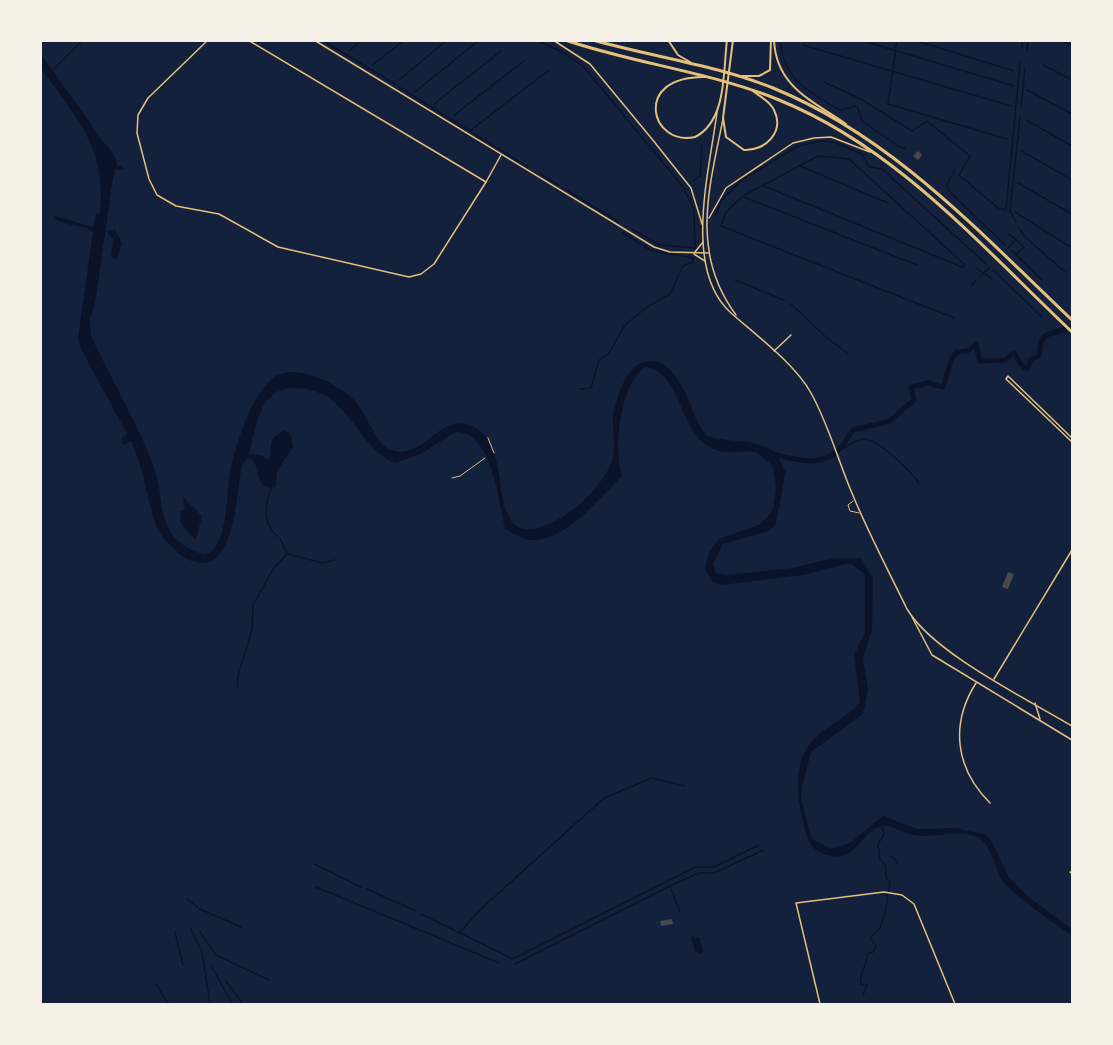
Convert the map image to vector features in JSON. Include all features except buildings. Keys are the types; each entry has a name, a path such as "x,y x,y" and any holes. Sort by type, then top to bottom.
{"highway":[{"path":"565,40 748,88 820,119 876,154 923,191 1072,332"},
{"path":"593,40 738,76 795,97 847,125 884,149 919,177 1072,320"}],"main road":[{"path":"668,40 678,56 695,65"},
{"path":"705,77 684,78 668,84 656,101 657,116 670,134 691,138 708,129 717,111 720,98 727,40"},
{"path":"733,40 723,118 726,137 737,148 750,151 769,142 777,124 774,111 768,102 748,88"},
{"path":"738,76 759,76 770,70 772,40"},
{"path":"772,40 778,65 790,84 802,95 847,125"}],"street":[{"path":"208,40 148,98 138,115 137,133 149,179 157,195 168,203 219,214 278,247 409,276 421,274 434,264 502,155"},
{"path":"248,40 486,182"},
{"path":"314,40 654,248 708,253"},
{"path":"553,40 590,64 677,170 696,197 703,227"},
{"path":"717,111 703,241 705,262 720,298 807,387 854,500 931,653 1072,740"},
{"path":"723,118 707,221 708,253 716,282 738,318"},
{"path":"707,221 726,188 801,140 831,137 876,154"},
{"path":"691,253 699,250 703,241"},
{"path":"691,253 705,262"},
{"path":"774,351 791,335"},
{"path":"1072,438 1008,376 1005,379 1072,442"},
{"path":"994,679 1072,550"},
{"path":"912,618 942,646 1072,726"},
{"path":"976,682 962,712 958,744 968,774 990,802"},
{"path":"1035,703 1040,720"},
{"path":"820,1005 796,903 884,892 903,895 914,904 955,1005"}],"lane":[{"path":"488,438 494,453"},
{"path":"452,478 460,476 485,458"},
{"path":"854,500 848,505 850,511 861,513"}],"water":[{"path":"40,53 98,136 111,150 117,166 122,166 124,170 115,169 113,178 95,304 90,319 91,336 149,456 158,481 166,522 176,539 205,555 213,550 222,530 232,461 246,419 260,393 276,376 294,372 304,373 344,391 356,402 378,439 387,448 399,452 410,450 452,425 464,423 476,428 492,447 510,519 519,527 530,529 559,519 596,487 612,461 614,410 624,382 638,365 648,361 661,363 681,384 707,436 766,447 776,453 786,471 776,523 769,531 723,544 713,563 716,573 727,575 792,568 834,558 861,558 873,578 872,631 863,658 868,690 863,714 811,752 802,787 801,799 812,839 831,849 850,843 883,816 917,829 956,828 983,834 990,838 1009,878 1030,898 1072,929 1072,935 1036,911 1004,883 987,845 977,837 962,834 922,836 884,826 870,832 846,855 837,857 821,853 809,842 799,800 799,767 807,747 814,739 860,702 854,655 865,633 865,574 850,563 803,575 722,585 713,583 705,569 709,552 719,539 761,524 773,510 776,488 773,466 757,452 723,452 705,444 687,420 667,380 658,371 645,367 636,375 624,402 618,450 622,476 569,527 544,539 528,540 505,529 492,470 478,443 468,434 455,432 421,454 395,463 370,445 328,397 313,391 294,388 282,390 266,402 257,421 249,454 260,455 269,460 274,437 284,431 290,433 293,447 277,471 276,487 270,488 262,484 254,461 248,458 242,465 235,513 224,547 215,558 203,563 187,559 178,553 158,530 131,441 123,445 121,439 127,434 80,347 78,338 93,232 53,218 55,216 93,227 96,214 100,213 99,170 94,151 77,118 41,68"},
{"path":"115,229 122,243 116,260 111,257 113,239 107,231"},
{"path":"183,497 202,516 196,540 180,520 181,511 185,510"},
{"path":"693,936 699,938 703,949 702,955 695,951 691,938"}],"waterway":[{"path":"55,68 83,40"},
{"path":"322,40 395,84"},
{"path":"349,51 362,40"},
{"path":"373,65 404,40"},
{"path":"399,80 447,40"},
{"path":"536,40 564,53 583,66 683,187 694,210 695,248"},
{"path":"780,40 787,66 808,91 840,110 857,106 862,121 898,146 905,148"},
{"path":"860,40 1014,86"},
{"path":"897,40 888,104 1007,139"},
{"path":"914,40 1014,71"},
{"path":"1022,47 1023,40"},
{"path":"1027,50 1028,40"},
{"path":"1062,40 1072,46"},
{"path":"415,92 478,41"},
{"path":"803,45 1011,106"},
{"path":"434,104 501,51"},
{"path":"454,115 524,61"},
{"path":"824,82 861,99 912,131 927,121 970,156 959,175 998,208 1006,210 1020,63"},
{"path":"1043,65 1072,80"},
{"path":"1021,108 1025,68"},
{"path":"471,130 549,70"},
{"path":"399,87 528,167"},
{"path":"1027,90 1072,114"},
{"path":"1016,222 1010,211 1020,117"},
{"path":"1026,120 1072,146"},
{"path":"716,214 722,199 742,180 798,146 822,141 837,143 863,155 869,167 882,169 986,264"},
{"path":"693,181 700,176 702,145"},
{"path":"1022,151 1072,180"},
{"path":"954,318 721,226 726,212 743,196 818,156 849,159 965,265 963,267"},
{"path":"800,166 888,203"},
{"path":"955,170 947,185 949,191 1005,245"},
{"path":"539,173 558,185"},
{"path":"1018,183 1072,214"},
{"path":"764,186 962,267"},
{"path":"568,191 617,221"},
{"path":"744,197 917,265"},
{"path":"1015,212 1072,248"},
{"path":"1018,227 1025,237 1065,272"},
{"path":"632,229 660,245 695,248"},
{"path":"580,389 591,388 599,360 609,353 625,325 647,307 670,294 683,266 693,262 693,258 652,251 623,233"},
{"path":"1008,233 1024,247 1016,255"},
{"path":"1007,249 1017,238"},
{"path":"1012,251 1042,280"},
{"path":"980,277 990,267"},
{"path":"976,268 992,279"},
{"path":"994,271 1041,316"},
{"path":"735,280 784,300"},
{"path":"972,285 976,280"},
{"path":"791,304 827,338 848,353"},
{"path":"772,454 807,461 824,459 840,449 853,430 890,421 914,400 911,387 928,383 943,387 952,358 957,352 967,351 976,345 980,361 1005,360 1014,353 1022,366 1027,369 1031,359 1039,356 1041,342 1046,335 1072,327"},
{"path":"841,449 860,439 869,440 894,457 919,483"},
{"path":"271,489 266,514 269,526 277,536"},
{"path":"240,669 252,629 253,605 273,569 287,554 280,538"},
{"path":"288,554 323,563 335,560"},
{"path":"237,687 239,671"},
{"path":"459,933 481,909 604,798 652,778 685,786"},
{"path":"863,995 867,985 861,984 860,980 867,954 873,952 876,946 870,938 880,928 885,914 890,882 886,878 886,866 880,859 878,844 884,834 881,825"},
{"path":"421,914 513,959 695,867 714,867 759,845"},
{"path":"515,964 668,887 699,873 714,873 764,850"},
{"path":"890,856 898,864"},
{"path":"314,864 361,887"},
{"path":"670,886 680,912"},
{"path":"316,887 499,963"},
{"path":"367,889 416,911"},
{"path":"187,899 200,909 241,927"},
{"path":"191,929 202,952 210,1004"},
{"path":"175,932 183,965"},
{"path":"200,932 216,955 269,980"},
{"path":"211,965 232,1004"},
{"path":"226,981 243,1004"},
{"path":"156,984 168,1004"}]}
